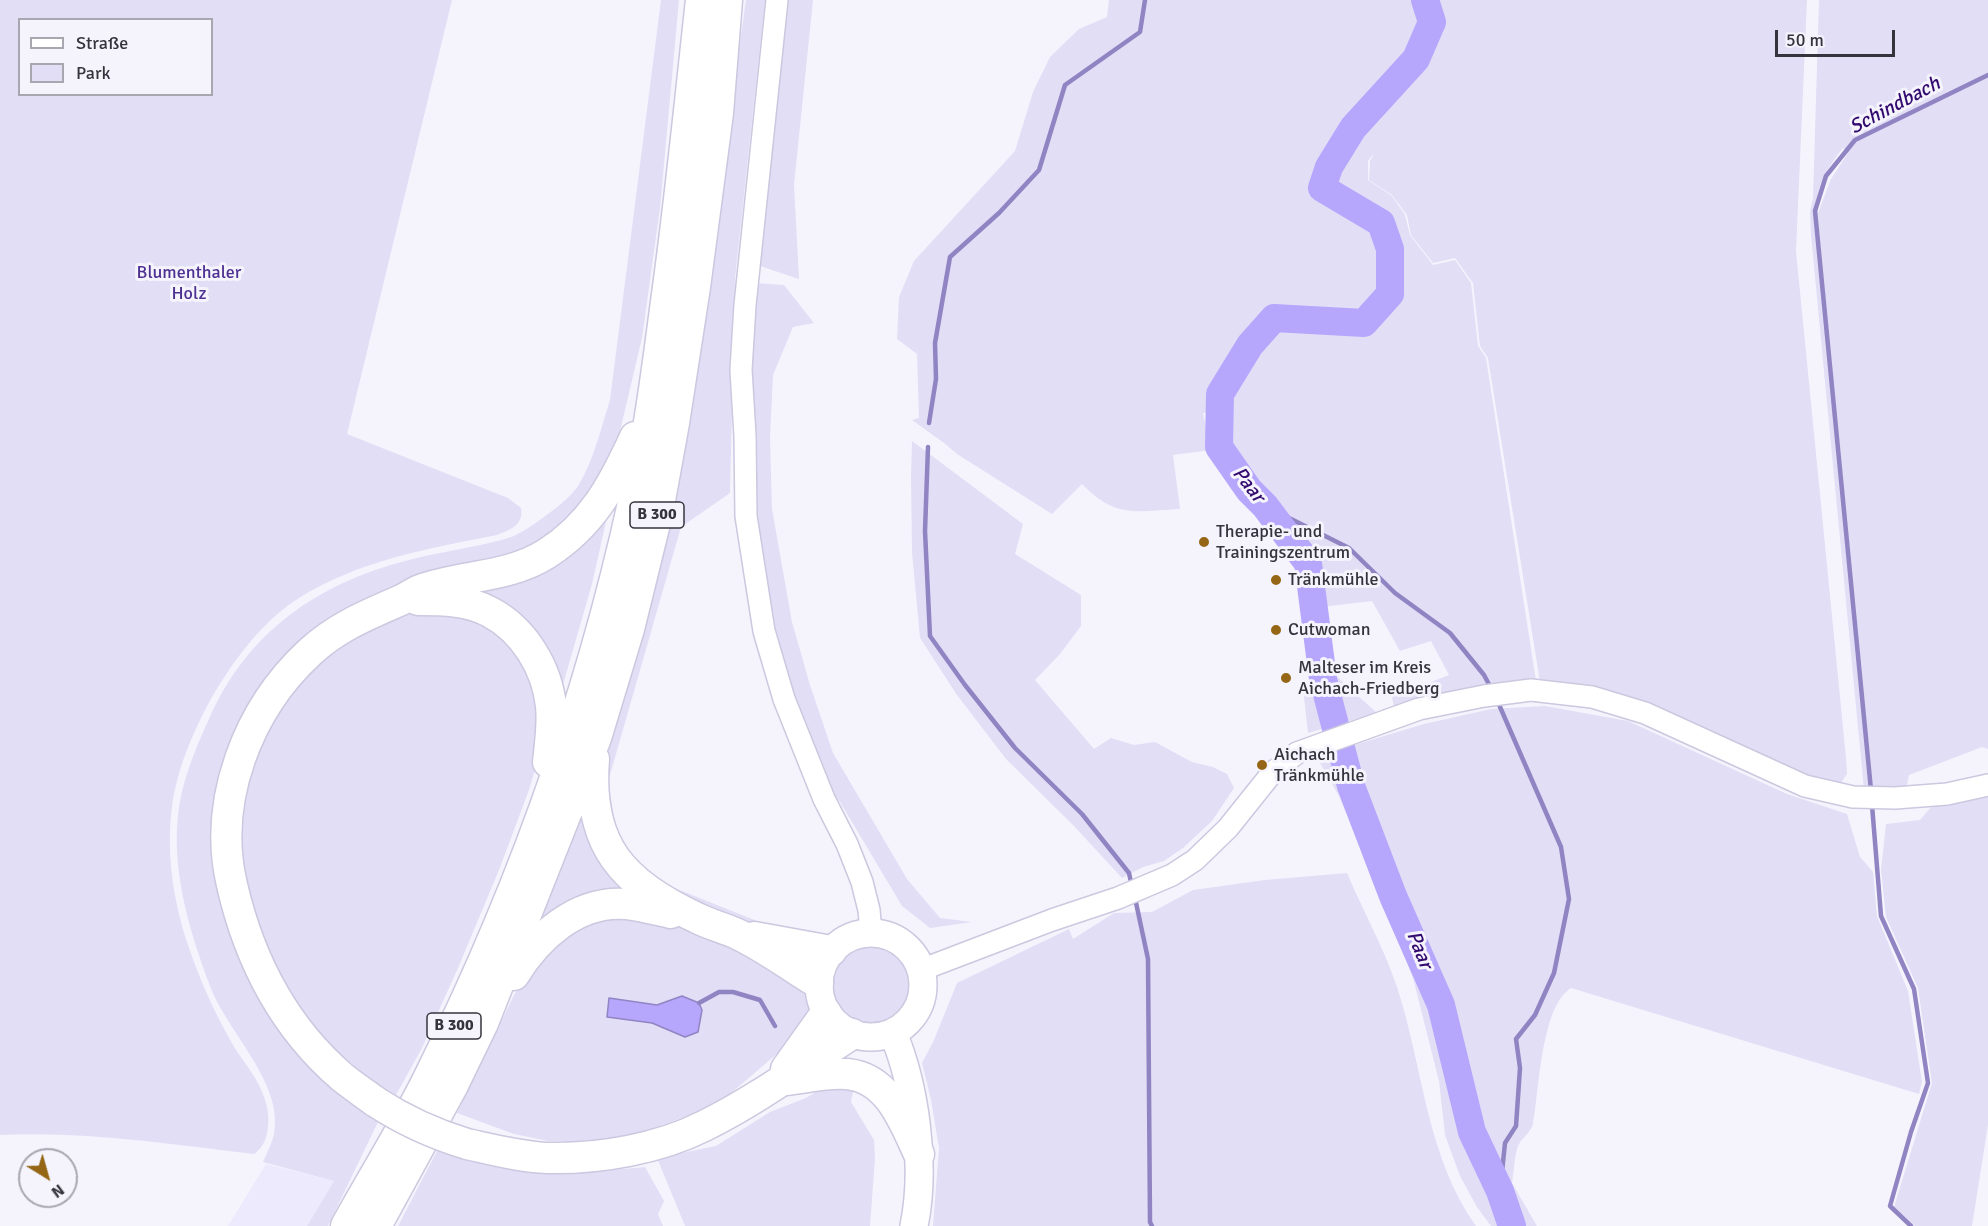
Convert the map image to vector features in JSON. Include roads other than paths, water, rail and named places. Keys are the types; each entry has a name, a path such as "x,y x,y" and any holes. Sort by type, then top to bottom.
{"highway":[{"name":"B 300","path":"346,1226 435,1066 490,947 542,817 573,725 603,622 643,457 653,399 679,205 701,0"},
{"name":"B 300","path":"376,1226 453,1085 483,1023 596,738 634,608 658,511 695,287 718,112 727,0"},
{"path":"653,399 606,494 591,515 570,537 544,555 504,572 455,580 419,590 364,615 311,651 272,694 259,715 240,760 232,789 227,826 229,868 244,932 263,975 293,1023 312,1047 342,1076 397,1116 420,1127 467,1144 502,1152 548,1158 571,1157 617,1152 674,1138 702,1127 736,1109 852,1034"},
{"path":"400,600 456,601 490,612 514,630 534,656 547,685 552,723 542,817"},
{"path":"596,738 592,783 595,805 606,842 624,871 635,882 659,898 697,918 737,934 818,983"},
{"path":"483,1023 527,954 548,934 574,916 597,907 625,904 697,918"},
{"path":"737,934 831,951"},
{"path":"777,1081 826,1013"},
{"path":"777,1081 848,1074 868,1080 887,1095 899,1112 919,1154"}],"main road":[{"path":"871,932 898,940 916,959 921,970 923,989 918,1007 906,1023 892,1033 872,1037 852,1034 836,1024 826,1013 819,997 818,983 822,966 831,951 842,941 855,935 871,932"},
{"path":"892,1033 902,1056 919,1154 918,1207 914,1226"}],"street":[{"path":"777,0 742,348 746,516 764,631 784,699 824,800 862,882 870,910 871,932"},
{"path":"921,970 1052,920 1118,898 1172,875 1195,860 1228,828 1281,763 1297,753 1419,709 1484,696 1531,690 1592,697 1645,712 1805,786 1853,797 1895,798 1947,794 1988,785"}],"waterway":[{"path":"929,423 936,379 935,343 950,257 999,213 1039,170 1065,85 1140,32 1145,0"},
{"name":"Paar","path":"1425,0 1432,22 1416,59 1353,128 1329,167 1322,188 1381,223 1390,249 1390,294 1364,323 1274,318 1250,345 1220,394 1219,447 1249,490 1265,506 1308,563 1323,679 1351,786 1393,896 1441,1005 1472,1132 1500,1191 1512,1226"},
{"name":"Schindbach","path":"1871,790 1815,211 1826,176 1855,140 1988,75"},
{"path":"928,447 925,531 930,636 1015,748 1082,814 1129,873 1132,887"},
{"path":"1265,506 1349,548 1395,593 1450,633 1484,675 1492,690"},
{"path":"1497,700 1561,847 1569,899 1554,973 1535,1015 1516,1039 1520,1068 1516,1126 1505,1143 1500,1191"},
{"path":"1872,805 1881,916 1914,989 1928,1083 1890,1206 1911,1226"},
{"path":"1135,898 1148,959 1150,1222 1152,1226"},
{"path":"699,1003 719,992 733,992 760,1000 775,1026"}],"place":[{"name":"Therapie- und Trainingszentrum","path":"1204,542"},
{"name":"Tränkmühle","path":"1276,580"},
{"name":"Cutwoman","path":"1276,630"},
{"name":"Malteser im Kreis Aichach-Friedberg","path":"1286,678"},
{"name":"Aichach Tränkmühle","path":"1262,765"}],"park label":[{"name":"Blumenthaler Holz","path":"189,283"}]}
